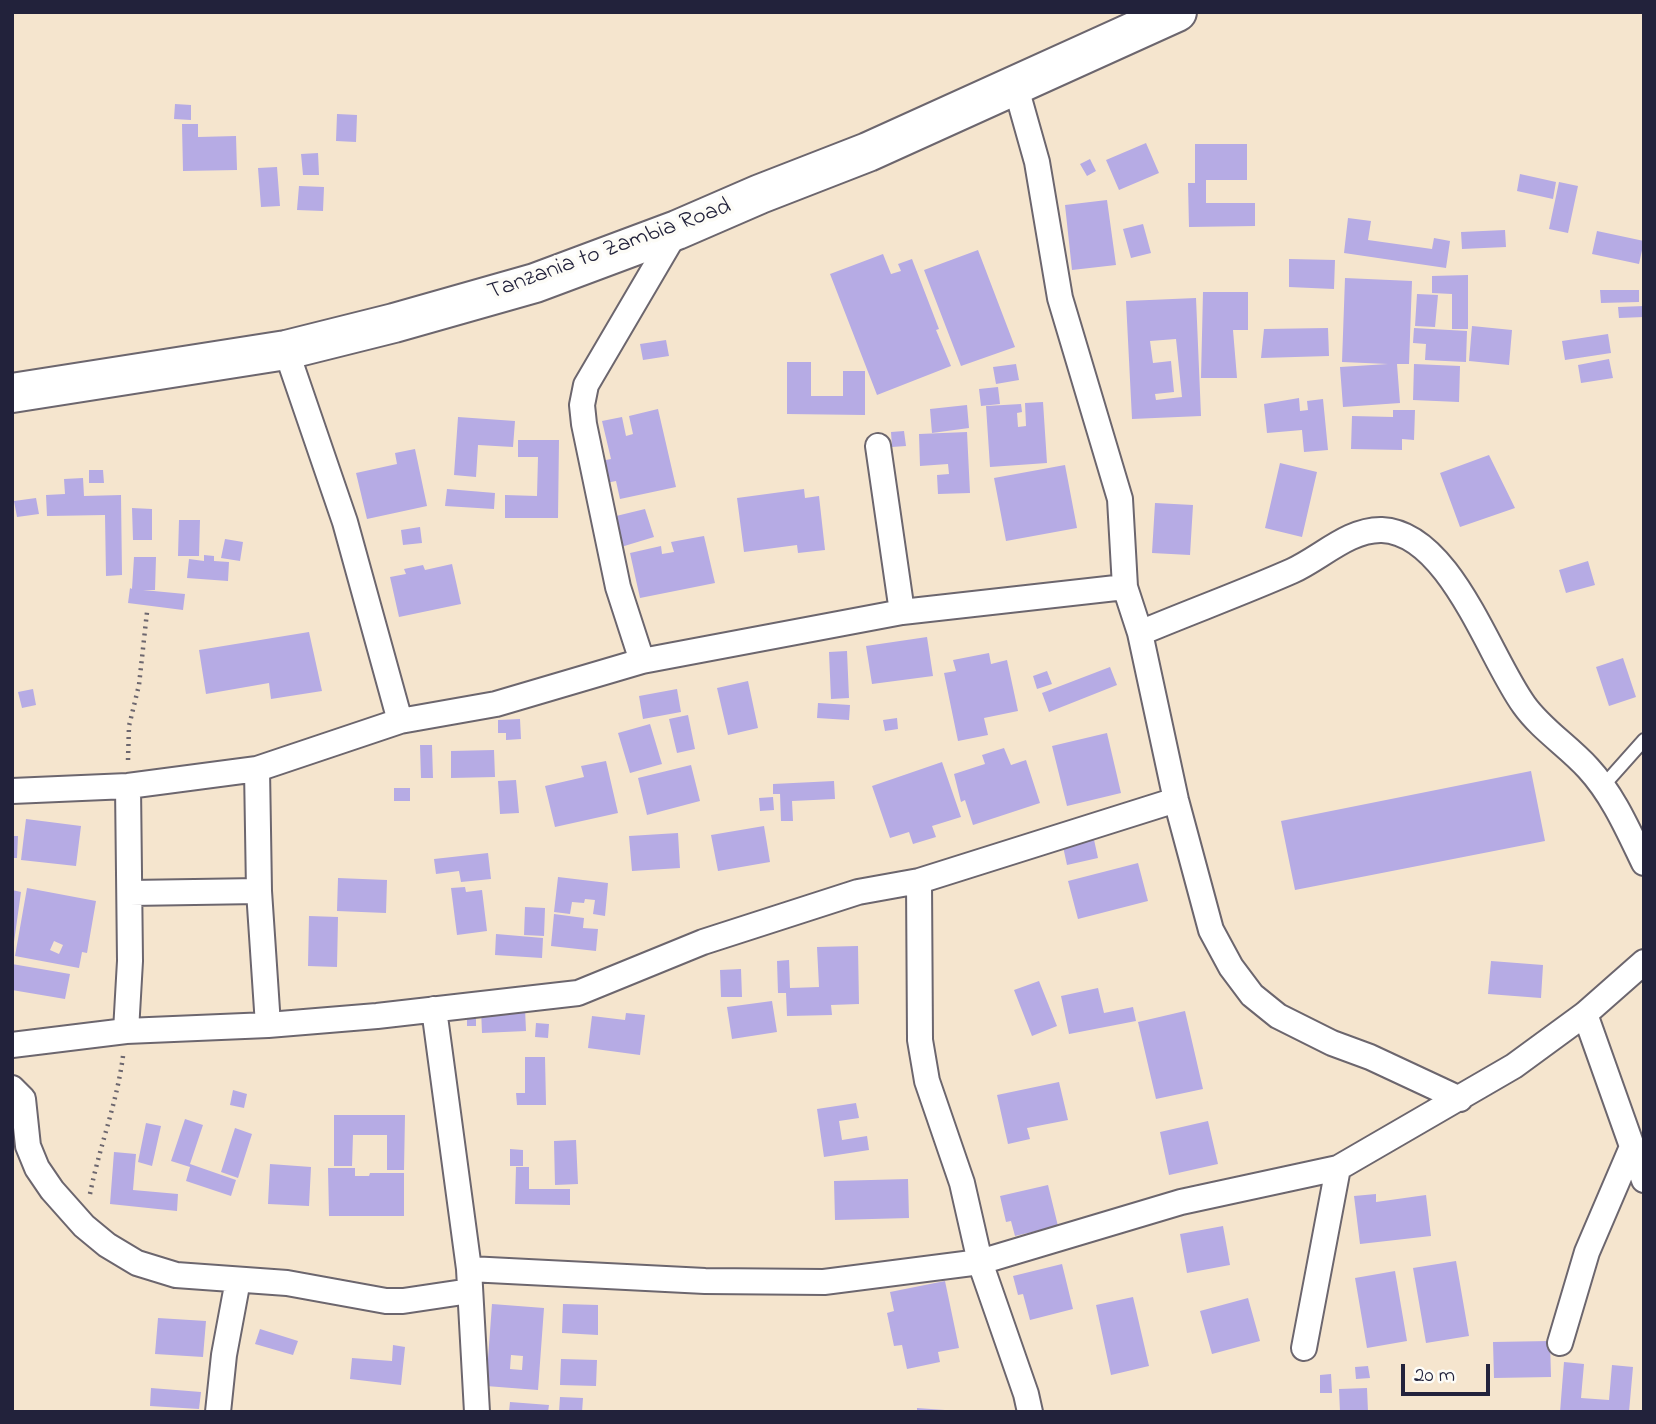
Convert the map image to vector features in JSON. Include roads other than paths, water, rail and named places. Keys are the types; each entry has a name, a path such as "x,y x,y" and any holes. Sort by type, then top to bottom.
{"highway":[{"name":"Tanzania to Zambia Road","path":"12,393 286,350 535,283 677,230 868,152 1177,12"}],"street":[{"path":"1015,85 1037,162 1060,298 1101,444 1120,499 1125,587 1140,632 1176,800 1211,930 1231,967 1252,995 1278,1016 1460,1099"},
{"path":"642,661 618,587 584,424 583,397 597,365 677,230"},
{"path":"286,350 345,522 400,720"},
{"path":"878,446 902,612"},
{"path":"1140,632 1295,569 1365,532 1385,530 1398,533 1423,547 1441,564 1475,616 1499,664 1525,706 1603,786 1644,863"},
{"path":"12,791 128,786 257,769 400,720 496,704 642,661 902,612 1125,587"},
{"path":"257,769 259,891 268,1025"},
{"path":"126,1031 130,961 128,786"},
{"path":"12,1045 126,1031 268,1025 578,993 703,942 858,892 919,881 1176,800"},
{"path":"919,881 920,1040 927,1081 962,1183 980,1262 1030,1412"},
{"path":"130,893 259,891"},
{"path":"12,1088 22,1097 28,1146 37,1168 52,1190 84,1226 107,1245 137,1263 155,1270 176,1275 287,1283 386,1301 403,1301 469,1280 824,1282 980,1262 1181,1202 1338,1168 1514,1066 1586,1014 1644,962"},
{"path":"434,1009 469,1280 477,1412"},
{"path":"1586,1014 1644,1180"},
{"path":"1560,1343 1587,1252 1632,1147"},
{"path":"1304,1348 1338,1168"},
{"path":"218,1412 224,1354 238,1280"}],"lane":[{"path":"1603,786 1644,740"}]}
